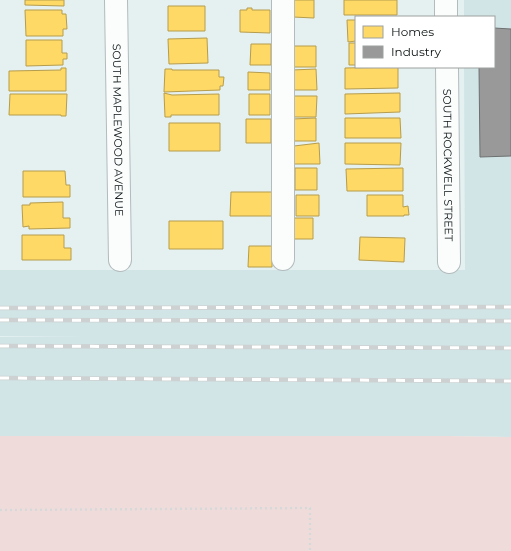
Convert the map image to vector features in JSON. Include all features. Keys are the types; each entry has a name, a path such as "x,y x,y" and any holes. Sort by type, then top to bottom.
{"street":[{"name":"SOUTH MAPLEWOOD AVENUE","path":"116,0 120,260"},
{"path":"283,0 283,260"},
{"path":"446,0 446,16"},
{"name":"SOUTH ROCKWELL STREET","path":"447,68 449,262"}],"path":[{"path":"0,510 310,508 310,551"}],"shaded area":[{"path":"464,0 511,0 511,437 0,436 0,337 83,336 0,336 0,270 465,270 464,68 495,68 495,16 464,16"},
{"path":"0,436 511,437 511,551 0,551"}],"building: Homes":[{"path":"25,0 64,0 64,6 25,5"},
{"path":"293,0 314,0 314,18 293,17"},
{"path":"344,0 397,0 397,15 344,15"},
{"path":"168,6 205,6 205,31 168,31"},
{"path":"247,8 252,8 252,10 270,10 270,33 240,32 240,10 247,10"},
{"path":"25,10 62,10 62,14 66,14 67,29 63,29 63,36 26,36"},
{"path":"347,20 355,20 355,41 348,42"},
{"path":"207,38 208,63 169,64 168,39"},
{"path":"26,40 62,40 62,53 67,53 67,59 63,59 63,65 26,66"},
{"path":"349,43 355,43 355,65 349,65"},
{"path":"251,44 271,44 271,65 250,65"},
{"path":"293,46 316,46 316,67 293,67"},
{"path":"61,68 66,68 66,91 9,91 9,71 61,70"},
{"path":"345,68 398,68 398,88 345,89"},
{"path":"165,69 219,70 219,77 224,77 223,86 220,86 220,90 164,92"},
{"path":"316,69 317,90 293,90 292,70"},
{"path":"248,72 270,73 270,90 248,90"},
{"path":"164,93 172,95 219,94 219,115 171,115 171,117 165,117"},
{"path":"400,93 400,112 345,114 345,94"},
{"path":"10,94 67,94 66,116 9,115"},
{"path":"249,94 270,94 270,115 249,115"},
{"path":"293,96 317,96 316,117 292,117"},
{"path":"316,118 316,141 293,141 292,119"},
{"path":"345,118 400,118 401,138 345,138"},
{"path":"246,119 271,119 271,143 246,143"},
{"path":"169,123 220,123 220,151 169,151"},
{"path":"319,143 320,164 294,164 294,146"},
{"path":"345,143 401,143 400,165 345,164"},
{"path":"295,168 317,168 317,190 295,190"},
{"path":"403,168 403,191 347,191 346,169"},
{"path":"23,171 65,171 66,185 70,185 70,197 23,197"},
{"path":"231,192 274,192 274,216 230,216"},
{"path":"296,195 319,195 319,216 296,216"},
{"path":"367,195 403,195 403,207 408,206 409,215 367,216"},
{"path":"63,202 63,218 70,218 70,228 29,229 29,226 23,227 22,205 30,205 30,203"},
{"path":"293,218 313,218 313,239 293,239"},
{"path":"169,221 223,221 223,249 169,249"},
{"path":"22,235 64,235 64,248 71,248 71,260 22,260"},
{"path":"360,237 405,238 404,262 359,260"},
{"path":"249,246 272,246 272,267 248,267"}],"building: Industry":[{"path":"495,28 511,29 511,156 480,157 479,68 495,68"}],"railway":[{"path":"0,308 511,307"},
{"path":"0,320 511,321"},
{"path":"0,346 511,348"},
{"path":"0,378 511,381"}]}
